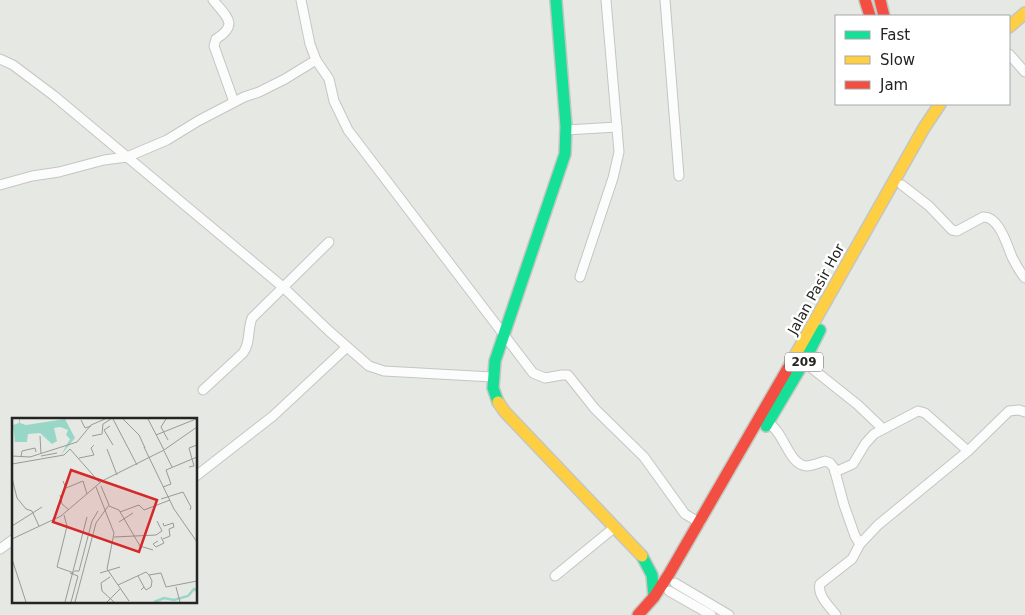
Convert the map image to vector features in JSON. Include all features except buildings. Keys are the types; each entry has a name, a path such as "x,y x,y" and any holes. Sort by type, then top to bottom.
{"main road":[{"path":"556,0 566,130 565,154 495,361 492,387 495,397 502,408 642,556 660,568 668,568 675,564"},
{"path":"865,0 870,15"},
{"path":"880,0 884,15"},
{"path":"1010,27 1025,13"},
{"path":"1010,38 1025,25"},
{"path":"924,128 925,105"},
{"name":"Jalan Pasir Hor","path":"638,615 654,597 700,523 937,105"},
{"name":"Jalan Pasir Hor","path":"651,615 672,587 804,362 838,297 949,105"},
{"path":"642,556 652,573 655,586 654,597"}],"street":[{"path":"213,0 226,15 229,23 226,33 216,39 214,46 234,102"},
{"path":"301,0 310,44 316,60 329,79 334,101 348,130 435,245 533,373 545,378 562,375 568,376 595,409 644,457 685,514 700,523"},
{"path":"580,277 613,178 619,152 606,0"},
{"path":"665,0 679,176"},
{"path":"1010,55 1025,72"},
{"path":"0,59 14,65 53,95 283,287 369,366 376,369 492,376"},
{"path":"0,185 104,160 127,157 167,140 198,121 234,102 277,83 316,60"},
{"path":"566,130 616,127"},
{"path":"902,185 929,206 952,230 957,231 983,217 988,217 994,221 1003,234 1013,259 1025,278"},
{"path":"203,390 243,353 248,346 249,326 252,318 329,242"},
{"path":"198,474 273,416 347,347"},
{"path":"804,362 858,405 882,428"},
{"path":"836,615 819,592 820,584 852,559 860,544 878,525 968,451 1009,411 1019,410 1025,412"},
{"path":"835,472 853,464 864,444 882,428 898,422 914,412 925,413 968,451"},
{"path":"768,423 776,428 794,459 799,464 806,466 825,461 830,463 835,472 855,536 860,544"},
{"path":"555,576 614,527"},
{"path":"0,549 12,540"},
{"path":"672,587 710,615"},
{"path":"672,587 729,615"}],"traffic: fast":[{"path":"498,402 493,388 495,361 565,154 566,126 556,0"},
{"path":"766,426 804,362 820,330"},
{"path":"642,556 652,575 654,597"}],"traffic: slow":[{"path":"1010,26 1025,13"},
{"path":"788,368 924,128 939,105"},
{"path":"498,402 505,412 642,556"}],"traffic: jam":[{"path":"865,0 870,15"},
{"path":"880,0 884,15"},
{"path":"638,615 654,597 669,574 788,368"}]}
